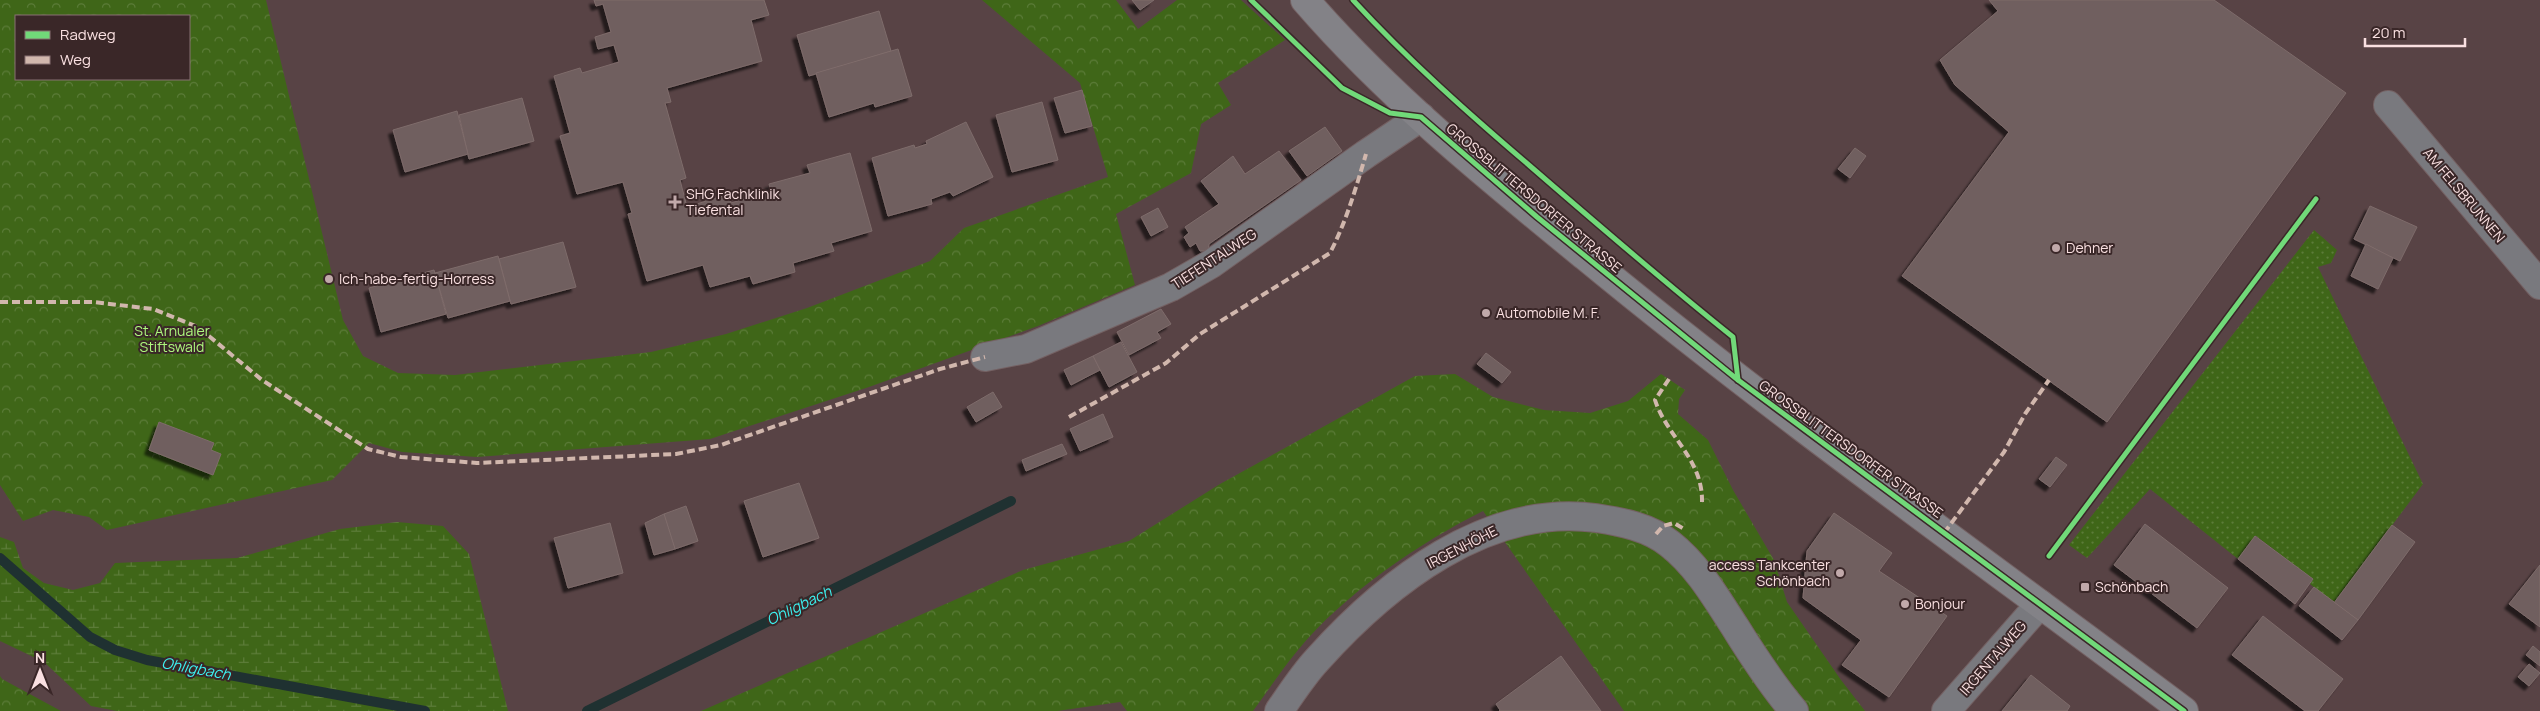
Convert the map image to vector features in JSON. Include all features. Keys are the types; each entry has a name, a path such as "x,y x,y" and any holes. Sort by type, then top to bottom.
{"main road":[{"name":"GROSSBLITTERSDORFER STRASSE","path":"1305,0 1421,117 1537,217 1738,380 2184,711"}],"street":[{"name":"AM FELSBRUNNEN","path":"2388,104 2540,284"},
{"name":"TIEFENTALWEG","path":"985,357 1026,349 1171,287 1211,264 1382,142 1421,117"},
{"name":"IRGENHÖHE","path":"1279,711 1316,661 1346,629 1408,577 1463,544 1494,529 1556,516 1588,517 1620,522 1656,534 1672,545 1706,581 1771,682 1794,711"},
{"name":"IRGENTALWEG","path":"1946,711 2040,604"}],"green space":[{"name":"St. Arnualer Stiftswald","path":"0,0 266,0 343,320 363,356 398,373 455,375 651,352 726,334 807,308 930,261 964,228 1108,177 1080,83 982,0 1116,0 1138,29 1177,0 1241,0 1285,40 1218,83 1231,105 1201,124 1191,173 1116,214 1135,285 1038,326 869,387 710,439 477,457 402,452 369,443 332,480 107,530 89,517 53,510 23,521 0,485"},
{"path":"2314,230 2337,250 2331,263 2318,267 2423,484 2334,603 2310,584 2313,579 2256,536 2238,559 2150,489 2087,558 2069,545"},
{"path":"1455,374 1493,397 1544,410 1590,413 1628,401 1661,374 1685,390 1679,399 1678,414 1708,440 1733,490 1774,560 1787,602 1865,711 1624,711 1483,511 1408,554 1337,609 1298,650 1253,711 1127,711 1120,702 1057,711 701,711 1023,570 1129,541 1220,484 1415,376"},
{"path":"397,522 443,526 469,554 508,711 117,711 91,706 44,662 0,641 0,537 14,542 23,568 44,583 73,590 100,583 115,563 237,558 340,529"},
{"path":"0,676 2,679 61,711 0,711"}],"building":[{"path":"594,0 764,0 769,15 751,20 762,61 667,88 671,102 665,103 686,178 680,180 687,207 729,194 731,203 771,191 769,184 810,173 807,165 850,153 872,231 831,243 834,251 793,263 795,272 753,284 750,276 710,287 703,265 647,281 628,214 632,213 623,182 577,194 560,136 570,133 554,76 580,68 582,73 619,62 614,45 598,49 595,37 611,32 603,4 596,6"},
{"path":"1132,0 1154,0 1140,10"},
{"path":"1989,0 2214,0 2346,93 2107,422 1902,276 2009,132 1955,85 1940,60 1998,11"},
{"path":"879,11 891,51 809,76 797,35"},
{"path":"898,49 912,96 875,107 874,103 829,117 816,73"},
{"path":"1082,90 1092,126 1065,133 1054,98"},
{"path":"522,98 534,141 469,159 459,115"},
{"path":"1042,102 1058,160 1012,172 996,115"},
{"path":"457,111 468,154 405,172 393,130"},
{"path":"966,122 993,177 953,196 950,192 931,199 932,204 888,216 872,158 914,145 915,148 927,144 926,141"},
{"path":"1325,127 1342,151 1307,176 1289,151"},
{"path":"1855,148 1866,156 1850,178 1838,169"},
{"path":"1279,151 1301,180 1209,244 1208,251 1200,251 1196,243 1190,247 1184,237 1189,233 1185,227 1219,204 1201,181 1233,156 1245,174"},
{"path":"2370,206 2417,227 2400,261 2354,239"},
{"path":"1158,208 1168,227 1151,236 1141,217"},
{"path":"563,242 576,287 511,304 499,259"},
{"path":"2366,244 2393,258 2378,289 2351,276"},
{"path":"498,256 510,301 448,318 435,273"},
{"path":"434,270 446,314 381,332 369,288"},
{"path":"1161,309 1171,324 1157,332 1161,338 1129,355 1117,332"},
{"path":"1121,342 1137,372 1109,387 1093,356"},
{"path":"1486,353 1511,372 1502,383 1477,364"},
{"path":"1093,356 1100,370 1071,385 1064,370"},
{"path":"993,392 1002,407 976,422 967,407"},
{"path":"1103,414 1113,437 1080,451 1070,429"},
{"path":"159,422 214,443 211,450 221,454 213,475 149,450"},
{"path":"1062,444 1067,454 1026,471 1022,460"},
{"path":"2056,457 2067,465 2050,487 2039,479"},
{"path":"799,483 819,538 763,557 744,501"},
{"path":"686,506 698,541 675,549 664,514"},
{"path":"1834,513 1892,553 1879,571 1947,616 1889,697 1842,665 1861,640 1803,598 1807,551"},
{"path":"664,514 675,549 654,555 645,523"},
{"path":"610,523 623,573 568,588 554,538"},
{"path":"2145,524 2228,588 2197,628 2114,565"},
{"path":"2392,525 2415,542 2358,620 2334,603"},
{"path":"2255,536 2313,579 2295,604 2238,559"},
{"path":"2540,565 2540,627 2509,604"},
{"path":"2314,587 2358,620 2342,640 2299,606"},
{"path":"2263,616 2343,679 2318,711 2305,711 2232,655"},
{"path":"2533,646 2540,652 2540,666 2526,655"},
{"path":"1561,656 1601,711 1499,711 1496,704"},
{"path":"2529,664 2540,673 2529,686 2518,677"},
{"path":"2031,675 2070,706 2067,711 2002,711"}],"waterway":[{"name":"Ohligbach","path":"587,711 1011,501"},
{"name":"Ohligbach","path":"0,558 90,637 115,650 147,660 425,711"}],"marked path":[{"path":"1069,417 1166,363 1200,334 1330,253 1346,217 1366,154"},
{"path":"0,302 93,302 153,309 198,327 262,380 368,449 401,457 477,463 676,454 721,445 940,369 985,357"},
{"path":"1669,379 1655,400 1668,426 1697,473 1701,487 1702,502"},
{"path":"1944,533 2004,452 2025,414 2049,380"},
{"path":"1656,534 1663,526 1674,523 1684,529"}],"cycle path":[{"path":"1251,0 1342,88 1390,113 1421,117 1537,217 1738,380 2184,711"},
{"path":"1353,0 1417,65 1484,126 1631,253 1733,337 1738,380"},
{"path":"2049,556 2316,199"}],"place":[{"name":"SHG Fachklinik Tiefental","path":"675,202"},
{"name":"Dehner","path":"2056,248"},
{"name":"Ich-habe-fertig-Horress","path":"329,279"},
{"name":"Automobile M. F.","path":"1486,313"},
{"name":"access Tankcenter Schönbach","path":"1840,573"},
{"name":"Schönbach","path":"2085,587"},
{"name":"Bonjour","path":"1905,604"}]}
